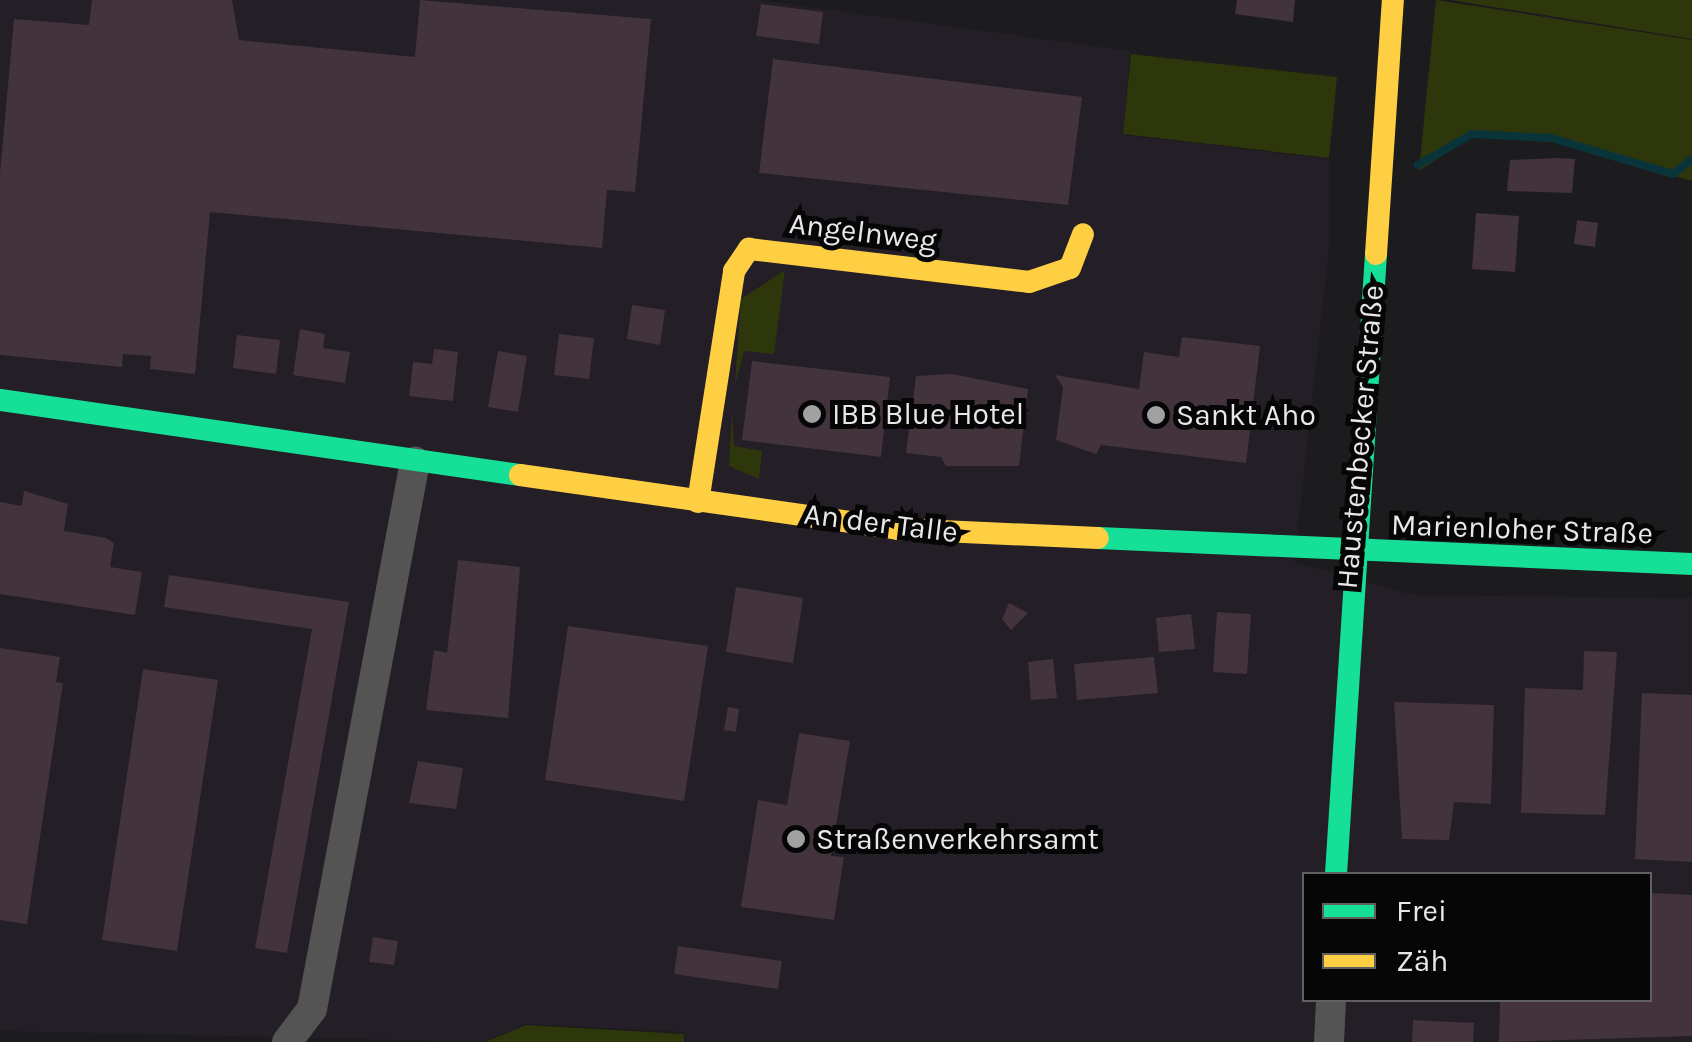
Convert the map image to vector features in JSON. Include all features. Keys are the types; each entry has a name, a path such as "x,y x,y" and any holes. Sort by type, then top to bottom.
{"street":[{"name":"Haustenbecker Straße","path":"1336,872 1350,555 1393,0"},
{"name":"Angelnweg","path":"698,502 734,271 749,249 1029,282 1070,268 1083,234"},
{"name":"An der Talle","path":"0,400 898,529 1350,555"},
{"path":"287,1042 312,1008 415,462"},
{"name":"Marienloher Straße","path":"1350,555 1692,564"},
{"path":"1329,1042 1331,1002"}],"shaded area":[{"path":"0,0 759,0 1130,51 1123,135 1329,159 1330,240 1294,562 1412,595 1692,598 1692,1042 686,1042 685,1032 526,1024 484,1042 0,1031","holes":["760,280 774,353 743,351 735,384"]}],"green space":[{"path":"1436,0 1692,40 1692,181 1551,142 1472,136 1419,171"},
{"path":"1451,0 1692,0 1692,39"},
{"path":"1131,54 1337,77 1329,158 1123,134"},
{"path":"785,270 774,354 744,351 735,385 741,299"},
{"path":"732,411 734,446 762,451 759,479 729,466"},
{"path":"526,1025 684,1034 684,1042 485,1042"}],"building":[{"path":"92,0 232,0 239,40 415,57 420,0 651,19 635,192 607,190 602,248 210,212 195,374 150,369 151,356 123,354 122,367 0,355 0,173 14,19 89,25"},
{"path":"1237,0 1295,0 1293,22 1235,14"},
{"path":"761,4 823,12 819,44 756,36"},
{"path":"773,59 1082,97 1068,205 759,173"},
{"path":"1575,159 1572,193 1507,191 1510,160"},
{"path":"1476,213 1519,216 1515,272 1472,269"},
{"path":"1577,220 1598,223 1595,247 1574,244"},
{"path":"632,305 665,310 660,345 627,339"},
{"path":"300,329 325,334 323,348 350,352 345,383 293,375"},
{"path":"559,334 594,338 589,379 554,375"},
{"path":"237,335 280,340 276,374 233,368"},
{"name":"Sankt Aho","path":"1182,337 1260,346 1246,463 1101,445 1096,454 1056,440 1063,387 1055,375 1139,389 1144,352 1179,357"},
{"path":"434,349 458,352 453,401 409,396 413,362 432,364"},
{"path":"498,351 527,356 518,412 488,407"},
{"path":"752,361 890,377 881,457 742,440"},
{"path":"952,374 1028,389 1019,466 946,466 941,457 906,453 916,376"},
{"path":"24,491 68,504 64,531 106,538 114,543 110,567 142,572 135,615 0,594 0,502 22,506"},
{"path":"458,560 520,567 508,718 426,710 434,650 447,653"},
{"path":"169,575 349,602 287,953 255,948 312,629 164,607"},
{"path":"736,587 803,598 793,663 726,652"},
{"path":"1009,603 1028,613 1011,630 1002,619"},
{"path":"1217,612 1251,614 1247,674 1213,672"},
{"path":"1191,614 1195,649 1159,652 1156,618"},
{"path":"568,626 708,646 684,801 545,780"},
{"path":"0,648 60,657 56,682 63,683 27,924 0,920"},
{"path":"1584,651 1617,652 1605,815 1521,813 1525,688 1583,690"},
{"path":"1154,657 1158,693 1077,700 1074,664"},
{"path":"1053,659 1057,698 1031,700 1028,662"},
{"path":"143,669 218,680 177,951 102,940"},
{"path":"1642,693 1692,695 1692,862 1635,859"},
{"path":"1394,702 1494,705 1491,804 1454,802 1449,840 1402,839"},
{"path":"728,707 739,709 736,732 724,730"},
{"path":"799,733 850,741 831,856 844,857 834,920 741,907 758,800 787,805"},
{"path":"418,761 463,768 456,809 409,803"},
{"path":"1652,893 1692,895 1692,1036 1499,1042 1500,1002 1652,1002"},
{"path":"373,937 398,941 394,965 369,962"},
{"path":"678,946 782,961 778,989 674,974"},
{"path":"1413,1020 1474,1023 1473,1042 1412,1042"}],"waterway":[{"path":"1418,165 1472,134 1551,138 1673,174 1692,159"}],"traffic: fast":[{"path":"1336,872 1376,254"},
{"path":"0,400 520,475"},
{"path":"1098,538 1692,564"}],"traffic: slow":[{"path":"1376,254 1393,0"},
{"path":"698,502 734,271 749,249 1029,282 1070,268 1083,234"},
{"path":"520,475 898,529 1098,538"}],"place":[{"name":"IBB Blue Hotel","path":"812,414"},
{"name":"Sankt Aho","path":"1156,415"},
{"name":"Straßenverkehrsamt","path":"796,839"}]}
